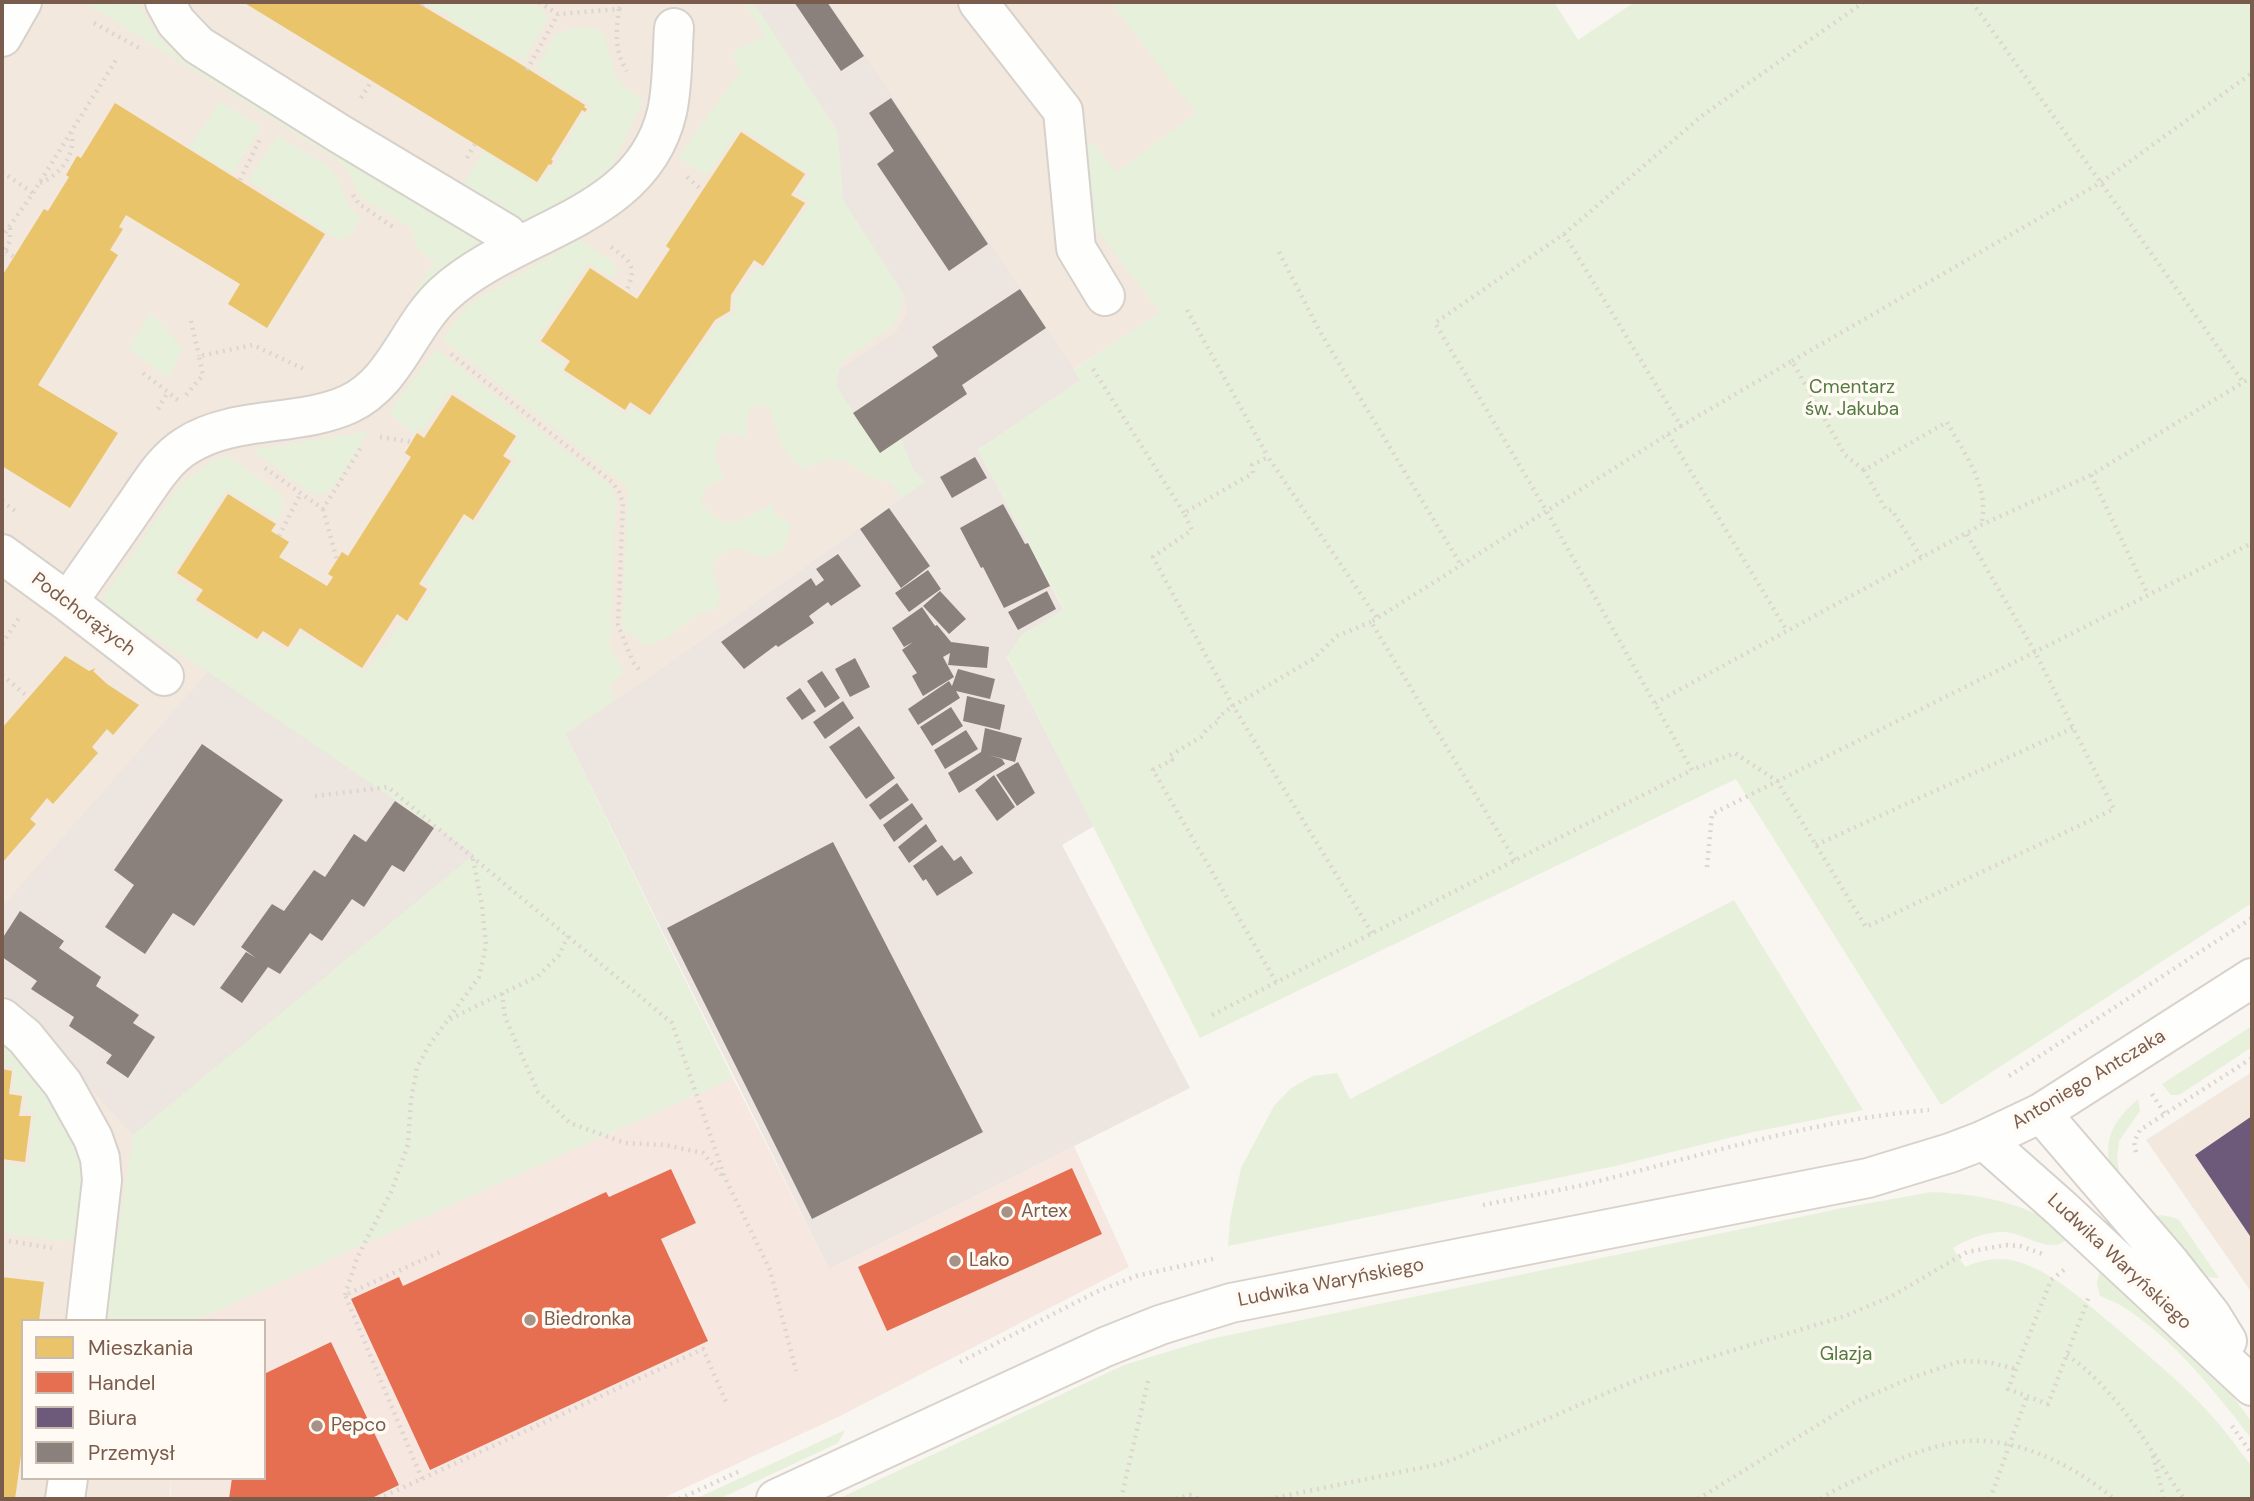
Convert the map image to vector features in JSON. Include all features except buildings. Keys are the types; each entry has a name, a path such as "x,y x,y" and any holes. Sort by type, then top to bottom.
{"street":[{"path":"2,37 22,2"},
{"path":"164,2 176,22 198,45 507,234"},
{"path":"978,2 1063,111 1076,248 1105,296"},
{"path":"68,602 162,468 186,446 228,429 327,411 363,396 384,377 433,305 451,288 472,272 590,210 620,187 646,160 667,113 674,28"},
{"name":"Podchorążych","path":"2,554 164,676"},
{"name":"Antoniego Antczaka","path":"1917,1164 1984,1140 2040,1113 2252,978"},
{"path":"2,1018 24,1037 63,1084 93,1138 100,1158 102,1180 86,1319"},
{"name":"Ludwika Waryńskiego","path":"2040,1113 2170,1262 2211,1315 2252,1384"},
{"name":"Ludwika Waryńskiego","path":"1984,1140 2252,1384"},
{"name":"Ludwika Waryńskiego","path":"776,1499 1093,1353 1160,1325 1231,1303 1868,1178 1917,1164"},
{"path":"65,1499 68,1480"}],"path":[{"path":"538,2 558,14 619,9 624,2"},
{"path":"1692,770 1546,510 1435,323 1564,234 1703,115 1864,2"},
{"path":"1972,2 2243,382"},
{"path":"527,69 558,14"},
{"path":"2,237 33,193 116,60"},
{"path":"1276,982 1153,770 1172,760 1169,756 1201,737 1220,720 1217,717 1313,659 1337,636 1371,622 1681,426 2100,183 2252,72"},
{"path":"39,183 50,178 66,162 74,143 72,131"},
{"path":"240,180 263,135"},
{"path":"66,162 72,165"},
{"path":"2,172 33,193"},
{"path":"2,256 10,241 10,225"},
{"path":"1564,234 1681,426"},
{"path":"608,245 627,259 632,267 633,277 626,292"},
{"path":"6,251 13,257"},
{"path":"1279,252 1319,330 1461,565"},
{"path":"1187,310 1268,457 1377,618"},
{"path":"143,373 180,402 203,375 191,321"},
{"path":"199,356 253,345 304,369"},
{"path":"444,349 611,482 619,492 623,503 618,625 633,662 640,672"},
{"path":"1792,360 1845,454 1864,470 1886,510 1892,510 1921,557"},
{"path":"1093,369 1192,530 1153,557 1233,706 1372,933"},
{"path":"1655,703 1981,525 2091,475 2252,377"},
{"path":"1864,470 1947,422 1980,485 1985,507 1981,525"},
{"path":"1668,434 1787,631"},
{"path":"323,509 369,435 412,442"},
{"path":"1184,513 1253,472 1252,465 1268,457"},
{"path":"259,464 323,509 337,560"},
{"path":"2091,475 2148,595"},
{"path":"279,536 301,493"},
{"path":"1212,1015 1692,770 1735,753 1777,781 1866,927 2114,810 2035,652 1966,533"},
{"path":"1707,867 1712,814 2252,543"},
{"path":"2,643 20,617 11,610"},
{"path":"1371,622 1515,860"},
{"path":"2,675 28,697"},
{"path":"1816,846 2073,728"},
{"path":"315,796 388,787 672,1023 725,1178 770,1270 796,1371"},
{"path":"422,1479 345,1295 357,1258 392,1190 408,1144 417,1067 430,1044 479,977 486,945 482,906 472,857"},
{"path":"1998,1083 2252,918"},
{"path":"449,1020 538,976 559,955 568,936"},
{"path":"502,993 506,1017 538,1092 570,1124 625,1143 665,1145 703,1153 725,1178"},
{"path":"2137,1154 2134,1142 2140,1130 2252,1058"},
{"path":"1890,1114 1937,1110"},
{"path":"1269,1499 1440,1464 1639,1380 1845,1316 1892,1296 1967,1252 2006,1245 2048,1256"},
{"path":"345,1295 440,1252"},
{"path":"2058,1262 2067,1267 2051,1280 2008,1389 2048,1404 2090,1294"},
{"path":"1121,1499 1160,1325"},
{"path":"378,1499 703,1349 727,1404"},
{"path":"2067,1356 2084,1367 2121,1408 2184,1499"},
{"path":"1698,1499 1854,1402 1908,1379 1961,1362 1988,1362 2016,1369"},
{"path":"1990,1499 2027,1396"},
{"path":"1821,1499 1896,1460 1950,1443 1984,1441 2052,1458 2092,1480 2114,1499"},
{"path":"2153,1453 2164,1499"},
{"path":"1176,1499 1190,1495 1198,1499"}],"shaded area":[{"path":"2,2 1133,2 1305,219 1074,369 901,498 565,734 106,1319 21,1319 21,1480 172,1480 169,1499 2,1499"},
{"path":"753,2 829,2 1081,380 978,450 1064,610 1022,635 1007,657 1094,826 1062,845 1190,1088 829,1269 565,734 901,498 823,381 897,331 908,311 902,291 843,200 838,130"},
{"path":"208,672 475,854 133,1135 2,992 2,907"},
{"path":"2252,1072 2252,1293 2146,1140"},
{"path":"733,1078 829,1269 1074,1146 1129,1267 840,1416 661,1499 170,1499 172,1480 266,1480 266,1319 197,1319"}],"green space":[{"path":"85,2 104,2 114,7 118,2 139,2 152,27 168,46 487,245 413,294 435,261 418,249 413,229 363,199 349,172 336,159"},
{"path":"431,2 529,2 545,11 548,19 522,64 516,55 513,58 447,18 448,16 438,13 428,6"},
{"name":"Cmentarz św. Jakuba","path":"1110,2 1554,2 1578,40 1635,2 2252,2 2252,903 1941,1105 1736,779 1200,1038 1007,656 1022,635 1064,609 978,450 1080,380 1073,370 1160,312 1095,228 1084,163 1085,151 1092,141 1117,172 1196,113"},
{"path":"745,4 758,9 838,132 843,200 902,291 901,308 895,324 842,361 836,385 879,452 901,438 913,469 926,482 901,498 890,482 870,478 847,461 826,460 802,469 781,443 772,411 757,405 748,412 746,438 731,433 720,436 715,457 724,478 704,489 701,505 722,522 745,519 772,504 776,515 791,525 784,549 765,558 731,549 717,557 712,568 720,595 717,609 698,613 667,638 644,646 622,629 628,488 442,339 466,306 579,239 613,262 617,272 613,278 588,264 536,342 566,362 562,372 625,415 632,407 651,418 718,322 735,313 733,297 758,266 764,270 810,202 797,193 808,174 741,128 707,176 678,157 740,72 732,53 765,35"},
{"path":"574,28 593,29 604,34 615,74 624,86 643,101 613,164 590,189 533,221 497,216 459,191 484,151 537,185 550,168 554,169 563,144 567,146 571,138 569,137 583,113 587,115 591,107 589,103 551,82 552,80 536,70 554,35"},
{"path":"220,101 261,127 232,174 189,147"},
{"path":"277,136 329,166 349,205 361,219 349,237 337,239 248,180"},
{"path":"150,312 183,348 168,378 129,349"},
{"path":"436,349 613,490 616,501 610,650 623,667 622,675 613,681 611,690 615,700 565,734 733,1078 198,1319 104,1319 133,1135 474,854 208,672 105,607 102,599 180,484 211,461 227,455 281,495 284,502 278,521 227,490 172,575 197,592 192,602 258,643 264,637 287,652 302,634 365,672 402,621 409,624 431,588 423,582 465,519 475,524 516,458 509,455 519,434 451,390 422,432 418,429 414,434 395,418 390,410"},
{"path":"369,431 333,488 321,494 312,494 252,450"},
{"path":"1734,900 1863,1110 1753,1132 1615,1166 1228,1246 1230,1220 1241,1168 1274,1106 1291,1088 1313,1076 1337,1073 1350,1099"},
{"path":"2252,1026 2252,1047 2179,1095 2171,1095 2162,1084"},
{"path":"2,1039 32,1070 88,1153 82,1230 74,1239 64,1241 2,1233 2,1163 29,1167 34,1112 25,1111 25,1092 13,1091 14,1067 2,1065"},
{"path":"2138,1099 2140,1111 2119,1141 2117,1159 2120,1176 2110,1171 2110,1138 2122,1115"},
{"name":"Glazja","path":"1932,1192 1987,1198 2023,1208 2056,1224 2071,1235 2064,1242 2048,1245 1998,1232 1978,1236 1953,1248 1965,1267 1986,1260 2000,1259 2035,1268 2071,1290 2093,1308 2181,1384 2226,1432 2251,1467 2252,1499 838,1499 1124,1365 1210,1339"},
{"path":"2160,1215 2179,1220 2219,1278 2197,1276 2153,1218"},
{"path":"2100,1270 2225,1386 2252,1422 2252,1439 2208,1384 2158,1333 2120,1305 2100,1296 2097,1283"},
{"path":"845,1430 838,1443 719,1499 695,1499"}],"place":[{"name":"Artex","path":"1007,1212"},
{"name":"Lako","path":"955,1261"},
{"name":"Biedronka","path":"530,1320"},
{"name":"Pepco","path":"317,1426"}]}
